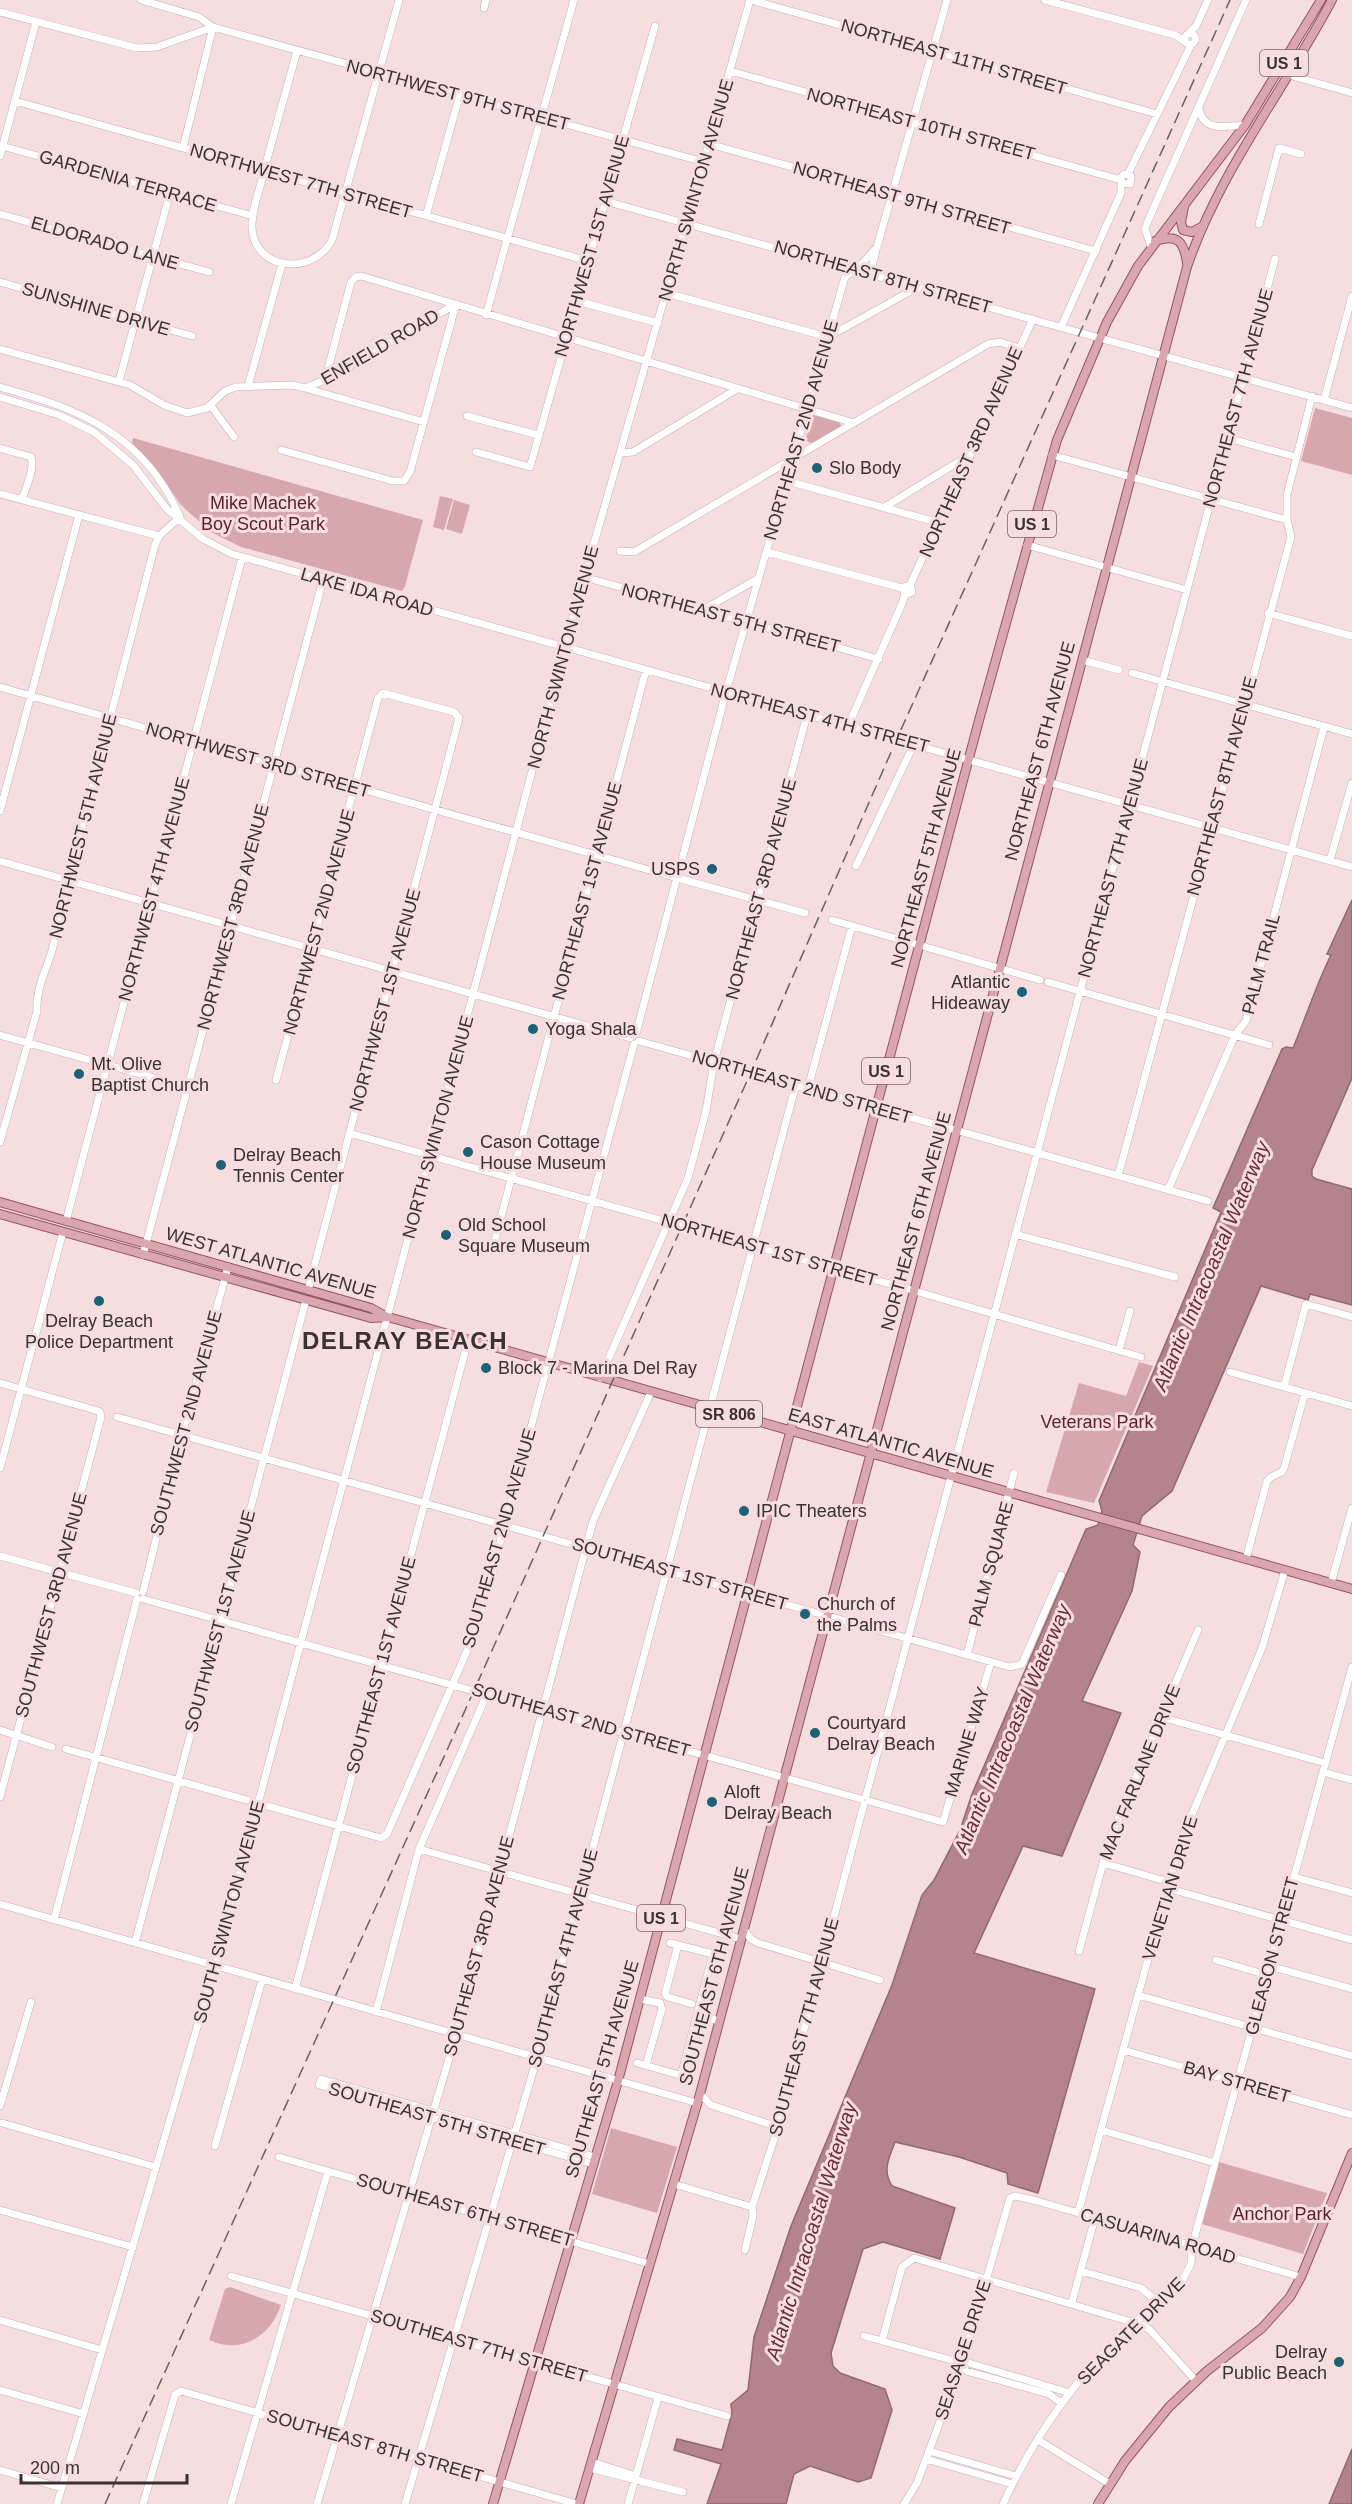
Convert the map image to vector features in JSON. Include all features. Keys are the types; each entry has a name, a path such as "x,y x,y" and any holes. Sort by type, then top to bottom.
{"main road":[{"name":"US 1","path":"1153,244 1245,125 1321,0"},
{"name":"US 1","path":"1289,75 1332,0"},
{"name":"NORTHEAST 6TH AVENUE","path":"871,1454 1187,267 1203,225 1227,177 1289,75"},
{"path":"1185,203 1181,222 1183,230 1192,232 1203,225"},
{"path":"1153,244 1168,237 1178,241 1185,250 1187,267"},
{"name":"NORTHEAST 5TH AVENUE","path":"790,1431 1052,455 1100,337 1118,301 1153,244"},
{"name":"WEST ATLANTIC AVENUE","path":"0,1202 371,1308 388,1317"},
{"name":"WEST ATLANTIC AVENUE","path":"0,1214 371,1318 388,1317"},
{"path":"40,1226 55,1227 66,1221"},
{"path":"63,1232 73,1227 90,1228"},
{"path":"293,1297 308,1290"},
{"path":"306,1300 323,1294"},
{"name":"EAST ATLANTIC AVENUE","path":"388,1317 1352,1589"},
{"name":"SOUTHEAST 5TH AVENUE","path":"493,2504 618,2081 790,1431"},
{"name":"SOUTHEAST 6TH AVENUE","path":"578,2504 700,2094 871,1454"},
{"path":"1098,2504 1125,2461 1152,2427 1196,2381 1262,2328 1284,2306 1301,2277 1352,2153"}],"street":[{"name":"NORTHWEST 9TH STREET","path":"141,0 199,17 213,27 704,162"},
{"path":"297,51 264,171 252,228 257,245 270,258 282,264 295,265 307,263 325,251 332,240 399,0"},
{"path":"486,315 574,0"},
{"name":"NORTHEAST 11TH STREET","path":"750,0 1157,114"},
{"name":"NORTH SWINTON AVENUE","path":"388,1317 564,647 750,0"},
{"name":"NORTHEAST 2ND AVENUE","path":"548,1364 726,692 845,277 877,247 947,0"},
{"path":"1046,0 1188,39"},
{"path":"1061,327 1121,194 1125,179 1134,164 1185,53 1188,39 1208,0"},
{"path":"1153,244 1146,229 1147,223 1246,0"},
{"path":"0,12 137,48 157,47 213,27"},
{"path":"0,156 36,22"},
{"name":"NORTHWEST 1ST AVENUE","path":"476,452 530,467 655,26"},
{"path":"183,148 213,27"},
{"name":"NORTHEAST 10TH STREET","path":"730,71 1125,179"},
{"path":"1289,75 1352,93"},
{"path":"426,216 460,94"},
{"name":"NORTHWEST 7TH STREET","path":"15,101 588,261"},
{"path":"1199,107 1203,120 1213,126 1245,125"},
{"name":"NORTHEAST 9TH STREET","path":"709,144 1096,251"},
{"name":"GARDENIA TERRACE","path":"2,146 253,216"},
{"path":"1259,224 1279,148 1301,154"},
{"path":"119,381 170,193"},
{"name":"NORTHEAST 8TH STREET","path":"605,201 1352,408"},
{"name":"ELDORADO LANE","path":"0,214 209,273"},
{"path":"875,274 872,267 877,247"},
{"name":"NORTHEAST 7TH AVENUE","path":"951,1476 1275,259"},
{"path":"248,386 282,264"},
{"path":"325,380 351,282 361,276 646,363 854,423"},
{"name":"SUNSHINE DRIVE","path":"0,282 192,336"},
{"path":"666,293 828,337 918,287"},
{"path":"1324,400 1352,296"},
{"path":"577,301 658,323"},
{"path":"281,450 393,482 404,481 410,472 456,304"},
{"name":"ENFIELD ROAD","path":"0,349 119,381 139,388 164,405 183,412 199,411 211,406 228,389 292,385 305,388 325,380 456,304"},
{"name":"NORTHEAST 3RD AVENUE","path":"848,726 879,658 906,589 1033,319"},
{"path":"620,552 634,552 988,344 1000,342 1018,348"},
{"name":"LAKE IDA ROAD","path":"0,387 47,400 87,417 109,431 132,450 156,478 173,502 180,517"},
{"path":"305,388 424,422"},
{"path":"621,453 633,452 737,389"},
{"name":"NORTHEAST 8TH AVENUE","path":"1118,1176 1268,613 1291,537 1287,520 1287,495 1312,396"},
{"name":"LAKE IDA ROAD","path":"0,397 44,410 83,426 110,444 141,474 166,508 210,543 242,558 564,647"},
{"path":"44,410 47,400"},
{"path":"211,406 234,437"},
{"path":"467,416 538,435"},
{"path":"1228,438 1296,457"},
{"path":"0,448 30,457 32,460 33,467 22,500"},
{"path":"883,508 970,455"},
{"path":"1052,455 1287,520"},
{"path":"787,481 939,523"},
{"path":"0,494 159,536 180,517"},
{"path":"0,811 80,514"},
{"name":"NORTHWEST 5TH AVENUE","path":"0,1142 28,1043 42,975 48,964 56,935 68,880 159,536"},
{"path":"1027,545 1187,591"},
{"path":"767,552 906,589"},
{"name":"NORTHWEST 4TH AVENUE","path":"66,1221 242,558"},
{"name":"NORTHEAST 5TH STREET","path":"584,577 879,658"},
{"path":"703,610 759,578"},
{"name":"NORTHWEST 3RD AVENUE","path":"143,1255 323,580"},
{"path":"1268,613 1352,636"},
{"name":"NORTHEAST 4TH STREET","path":"564,647 1352,867"},
{"path":"1082,660 1119,670"},
{"name":"NORTHEAST 1ST AVENUE","path":"492,1251 646,670"},
{"path":"1132,674 1352,734"},
{"name":"NORTHWEST 3RD STREET","path":"0,687 805,913"},
{"name":"NORTHWEST 1ST AVENUE","path":"308,1290 459,718 454,712 380,694"},
{"name":"NORTHWEST 2ND AVENUE","path":"276,1080 380,694"},
{"name":"NORTHEAST 3RD AVENUE","path":"600,1378 688,1178 706,1111 714,1062 807,715"},
{"name":"PALM TRAIL","path":"1168,1190 1235,1035 1246,1021 1324,727"},
{"path":"856,866 914,744"},
{"path":"1330,860 1352,783"},
{"name":"NORTHEAST 2ND STREET","path":"0,861 1208,1201"},
{"path":"832,920 1040,980"},
{"path":"808,1088 852,926"},
{"path":"1048,982 1269,1045"},
{"path":"0,1035 188,1087"},
{"name":"SOUTHEAST 4TH AVENUE","path":"405,2504 537,2058 796,1084"},
{"name":"NORTHEAST 1ST STREET","path":"349,1133 915,1291 1141,1357"},
{"path":"0,1468 63,1232"},
{"path":"1016,1234 1175,1276"},
{"name":"SOUTHWEST 2ND AVENUE","path":"54,1920 228,1267"},
{"name":"SOUTHWEST 1ST AVENUE","path":"135,1943 306,1300"},
{"path":"1284,1387 1306,1304 1352,1317"},
{"path":"1119,1350 1130,1311"},
{"name":"SOUTH SWINTON AVENUE","path":"57,2504 215,1966 388,1317"},
{"name":"SOUTHEAST 1ST AVENUE","path":"295,1989 468,1341"},
{"name":"SOUTHEAST 2ND AVENUE","path":"339,1826 381,1838 387,1834 477,1628 548,1364"},
{"path":"1230,1372 1352,1406"},
{"path":"0,1383 21,1389"},
{"name":"SOUTHWEST 3RD AVENUE","path":"0,1797 100,1412 21,1389"},
{"name":"SOUTHEAST 3RD AVENUE","path":"317,2504 456,2035 593,1521 651,1392"},
{"path":"1246,1559 1267,1481 1282,1472 1284,1468 1305,1393"},
{"name":"SOUTHEAST 1ST STREET","path":"117,1416 908,1639 1015,1667 1022,1664 1061,1575"},
{"name":"PALM SQUARE","path":"967,1655 1014,1473"},
{"name":"SOUTHEAST 7TH AVENUE","path":"745,2250 753,2216 752,2207 778,2127 951,1476"},
{"path":"1331,1583 1352,1508"},
{"name":"SOUTHEAST 2ND STREET","path":"0,1556 943,1822"},
{"name":"VENETIAN DRIVE","path":"1078,2213 1183,1833 1262,1648 1285,1570"},
{"name":"MAC FARLANE DRIVE","path":"1079,1951 1104,1852 1198,1630"},
{"name":"MARINE WAY","path":"943,1822 991,1662"},
{"name":"GLEASON STREET","path":"1192,2246 1352,1668"},
{"path":"376,2012 419,1849 487,1694"},
{"path":"1161,1717 1326,1763"},
{"path":"0,1730 52,1747"},
{"path":"66,1749 339,1826"},
{"path":"1323,1772 1352,1780"},
{"path":"419,1849 741,1939"},
{"path":"1103,1863 1282,1921 1352,1941"},
{"path":"1294,1877 1352,1893"},
{"path":"0,1904 697,2103"},
{"path":"744,1929 754,1941 821,1964 880,1980"},
{"path":"681,2076 697,2015 717,1955 674,1944 665,1994 692,2004"},
{"path":"1216,1960 1267,1975"},
{"path":"1270,1966 1352,1989"},
{"path":"215,2145 262,1980"},
{"path":"1138,1995 1352,2056"},
{"path":"640,1999 660,2003 668,1997"},
{"path":"0,2106 31,2002"},
{"path":"646,2065 662,2009 660,2003"},
{"path":"697,2015 719,2021"},
{"name":"BAY STREET","path":"1123,2050 1352,2115"},
{"path":"637,2063 690,2078"},
{"name":"SOUTHEAST 5TH STREET","path":"433,2114 319,2085 321,2079 594,2160"},
{"path":"700,2094 711,2105 778,2127"},
{"path":"2,2123 156,2167"},
{"path":"1101,2130 1215,2163"},
{"name":"SOUTHEAST 6TH STREET","path":"279,2157 650,2264"},
{"path":"231,2504 328,2171"},
{"path":"674,2184 752,2207"},
{"name":"CASUARINA ROAD","path":"1015,2196 1301,2277"},
{"name":"SEASAGE DRIVE","path":"904,2504 917,2483 962,2363 1005,2209 1010,2198 1015,2196"},
{"path":"0,2210 133,2247"},
{"path":"1072,2302 1095,2218"},
{"name":"SEAGATE DRIVE","path":"1003,2504 1016,2476 1070,2393 1124,2333 1186,2276 1192,2259 1192,2246"},
{"path":"882,2341 902,2267 914,2258 1135,2322 1150,2330 1196,2381"},
{"path":"1080,2271 1142,2288 1159,2303"},
{"name":"SOUTHEAST 7TH STREET","path":"231,2276 727,2416"},
{"path":"1147,2313 1150,2330"},
{"path":"1120,2317 1124,2333"},
{"path":"0,2320 102,2350"},
{"path":"864,2336 969,2363 1070,2393"},
{"path":"962,2363 966,2371 1049,2394 1062,2403"},
{"path":"0,2390 84,2414"},
{"name":"SOUTHEAST 8TH STREET","path":"143,2504 176,2395 181,2391 578,2504"},
{"path":"628,2504 658,2398"},
{"path":"1038,2440 1110,2484"},
{"path":"929,2451 1016,2476"},
{"path":"926,2460 1012,2484"},
{"path":"591,2465 631,2480 635,2478 683,2492"},
{"path":"0,2470 62,2488"}],"green space":[{"path":"1315,408 1352,418 1352,475 1301,461"},
{"path":"813,415 840,422 841,427 812,443 805,441"},
{"name":"Mike Machek Boy Scout Park","path":"133,438 423,520 405,586 402,591 241,547 211,532 181,505 157,470 132,443"},
{"path":"440,496 453,499 444,530 433,527"},
{"path":"454,500 470,505 462,534 446,529"},
{"name":"Veterans Park","path":"1139,1362 1153,1366 1094,1503 1046,1492 1079,1383 1126,1396"},
{"path":"611,2128 677,2147 657,2213 592,2194"},
{"name":"Anchor Park","path":"1219,2162 1327,2193 1303,2254 1202,2224"},
{"path":"230,2287 281,2305 270,2326 253,2340 243,2344 221,2344 209,2340 225,2289"}],"water":[{"name":"Atlantic Intracoastal Waterway","path":"1352,900 1352,1078 1312,1170 1312,1176 1352,1189 1352,1305 1310,1294 1308,1300 1261,1286 1172,1491 1142,1516 1133,1545 1140,1552 1132,1591 1082,1701 1121,1713 1062,1856 1023,1846 974,1953 1095,1989 1038,2193 1008,2184 1007,2173 959,2157 895,2142 887,2169 892,2186 955,2208 940,2259 883,2242 863,2249 831,2353 833,2366 840,2373 885,2389 892,2410 871,2478 858,2482 810,2466 794,2474 786,2504 707,2504 721,2464 674,2450 677,2439 722,2450 732,2413 731,2404 748,2390 754,2337 791,2226 892,1985 922,1895 934,1880 960,1830 972,1794 1086,1529 1098,1525 1102,1511 1099,1501 1221,1212 1213,1208 1282,1049 1293,1048 1331,955 1327,954"},
{"path":"1352,2449 1352,2504 1329,2504"}],"railway":[{"path":"105,2504 472,1695 751,1072 899,734 1230,0"}],"place":[{"name":"Slo Body","path":"817,468"},
{"name":"USPS","path":"712,869"},
{"name":"Atlantic Hideaway","path":"1022,992"},
{"name":"Yoga Shala","path":"533,1029"},
{"name":"Mt. Olive Baptist Church","path":"79,1074"},
{"name":"Cason Cottage House Museum","path":"468,1152"},
{"name":"Delray Beach Tennis Center","path":"221,1165"},
{"name":"Old School Square Museum","path":"446,1235"},
{"name":"Delray Beach Police Department","path":"99,1301"},
{"name":"Block 7 - Marina Del Ray","path":"486,1368"},
{"name":"IPIC Theaters","path":"744,1511"},
{"name":"Church of the Palms","path":"805,1614"},
{"name":"Courtyard Delray Beach","path":"815,1733"},
{"name":"Aloft Delray Beach","path":"712,1802"},
{"name":"Delray Public Beach","path":"1339,2362"}],"district":[{"name":"DELRAY BEACH","path":"405,1340"}]}
